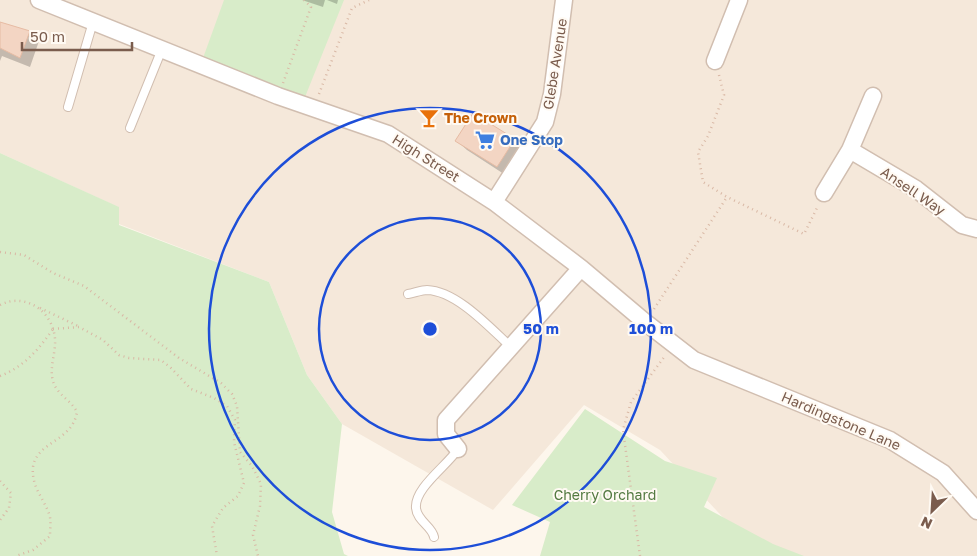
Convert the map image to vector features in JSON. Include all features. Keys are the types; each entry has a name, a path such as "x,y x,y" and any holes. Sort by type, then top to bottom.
{"street":[{"name":"High Street","path":"38,0 66,5 93,22 278,96 388,134 494,202 581,268 694,360 771,392"},
{"name":"Glebe Avenue","path":"494,202 545,122 552,94 564,0"},
{"path":"715,61 739,0"},
{"path":"824,193 850,150 873,96"},
{"name":"Ansell Way","path":"850,150 916,189 962,225 977,229"},
{"path":"458,449 446,434 446,420 581,268"},
{"name":"Hardingstone Lane","path":"771,392 838,417 890,440 916,455 943,473 977,511"}],"lane":[{"path":"68,107 93,22"},
{"path":"130,128 162,49"},
{"path":"408,294 427,290 444,294 465,306 511,347"},
{"path":"434,538 416,508 418,500 432,476 448,463 458,449"}],"path":[{"path":"278,96 311,7 304,0"},
{"path":"313,109 352,8 369,0"},
{"path":"715,61 724,95 708,136 698,152 703,182 727,197 804,234 824,193"},
{"path":"645,322 727,197"},
{"path":"0,252 24,255 53,273 84,286 179,358 221,383 232,394 238,406 240,452 252,466 261,484 260,506 253,529 258,556"},
{"path":"0,305 18,299 39,307 103,340 119,355 129,358 155,358 163,361 191,389 216,399 231,410 235,423 236,453 244,483 238,496 220,512 212,526 217,556"},
{"path":"16,556 33,550 50,536 50,516 35,487 34,466 38,454 72,426 76,415 74,407 58,392 53,381 56,341 53,329 39,307"},
{"path":"0,376 14,370 33,356 53,329 79,327"},
{"path":"640,556 623,430 631,402 664,358"},
{"path":"0,481 11,493 9,508 0,520"}],"shaded area":[{"path":"0,0 977,0 977,556 759,556 660,450 584,405 493,510 342,424 307,375 269,282 119,224 118,207 0,153"}],"green space":[{"path":"224,0 344,0 305,97 203,58"},
{"path":"0,153 119,207 119,225 269,282 307,375 342,424 332,512 344,554 348,556 0,556"},
{"name":"Cherry Orchard","path":"585,409 665,461 717,478 704,507 773,544 804,556 540,556 550,522 512,505"}],"building":[{"path":"0,22 30,31 20,58 0,48"},
{"name":"One Stop","path":"473,113 515,139 497,167 455,141"}],"place":[{"name":"The Crown","path":"429,118"},
{"name":"One Stop","path":"485,140"}]}
